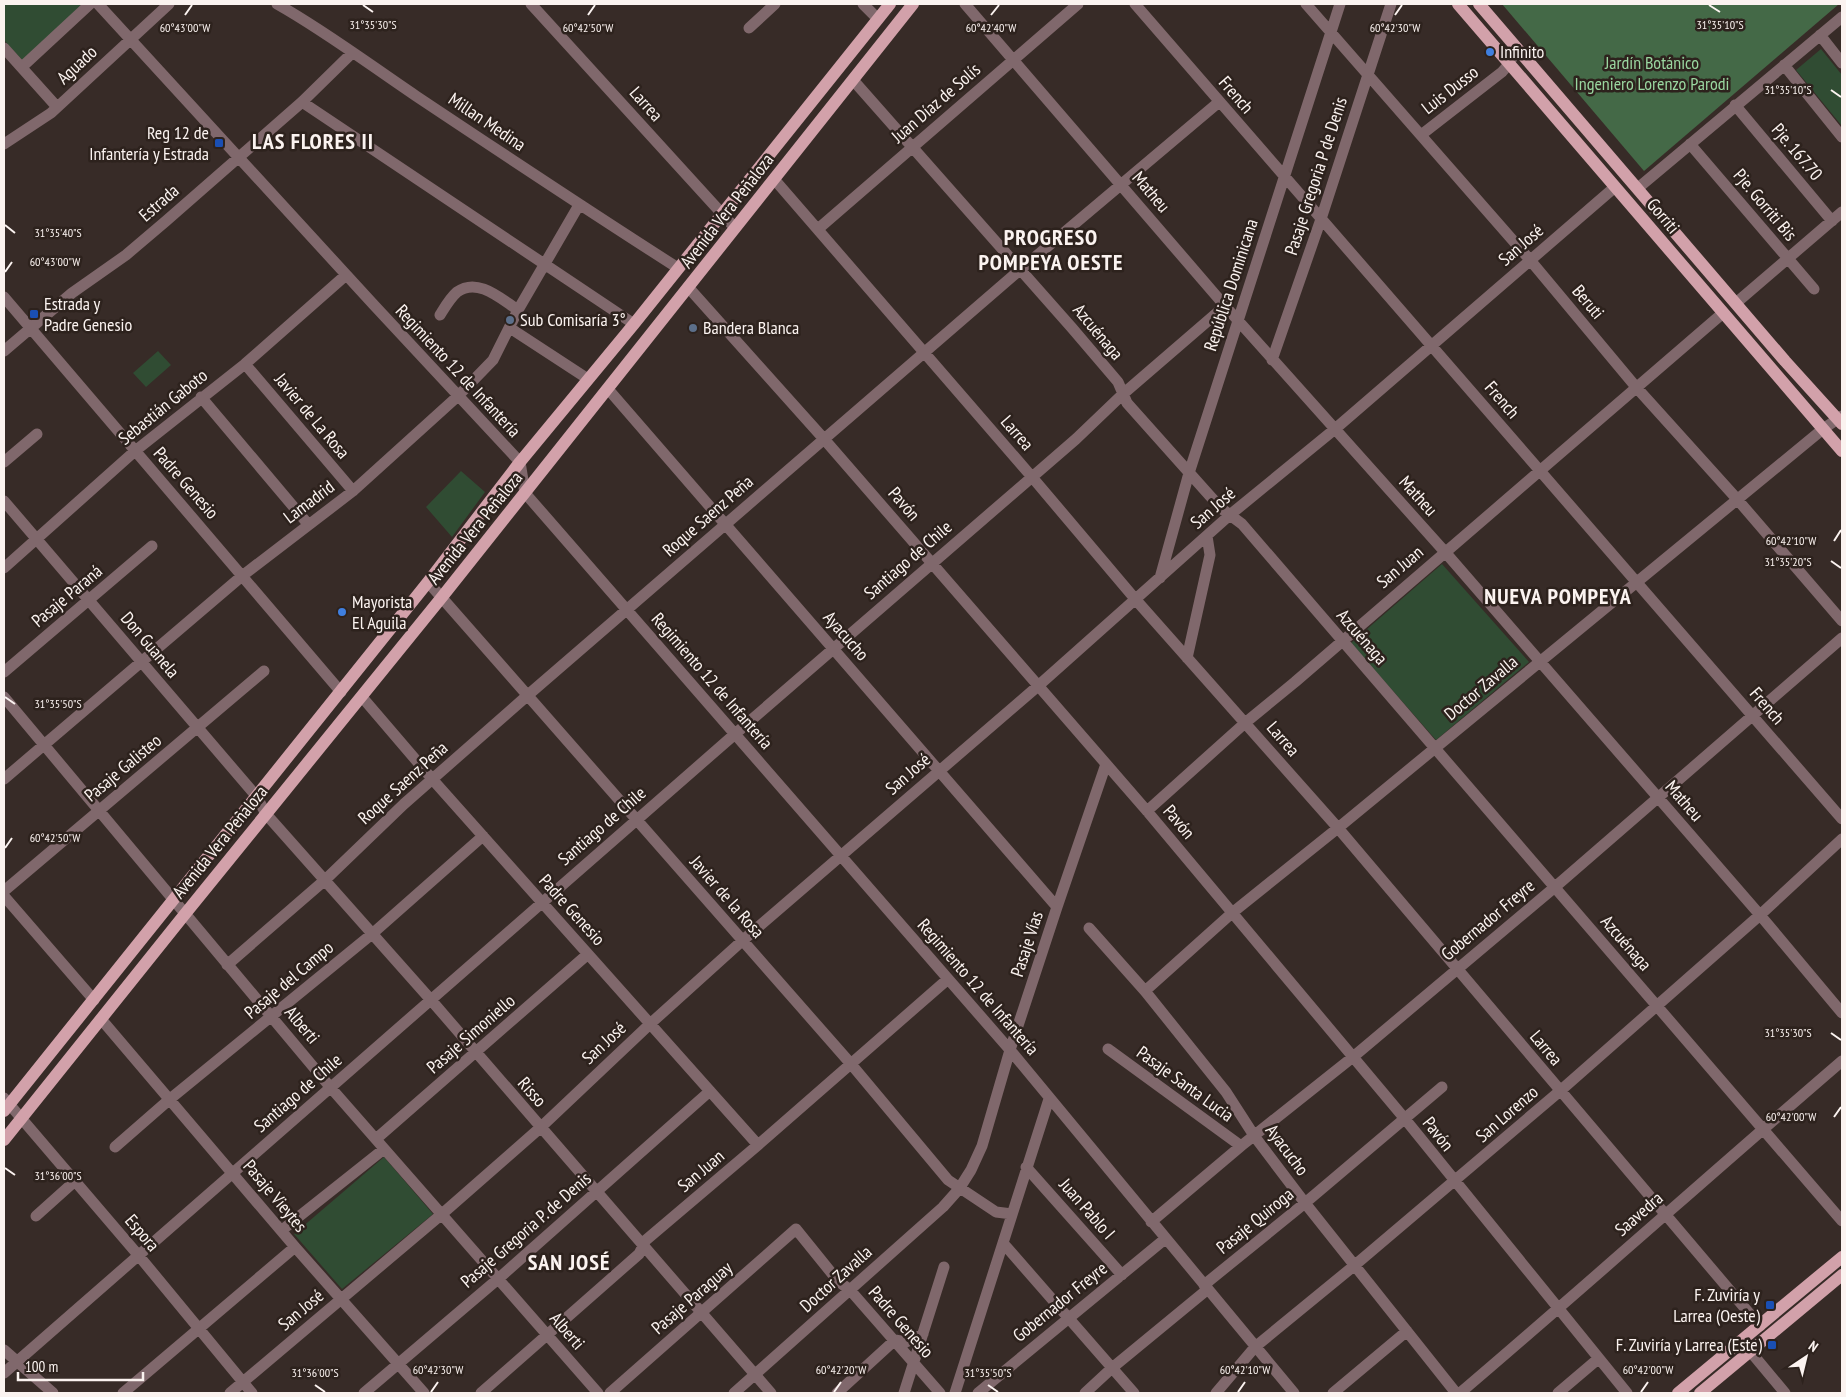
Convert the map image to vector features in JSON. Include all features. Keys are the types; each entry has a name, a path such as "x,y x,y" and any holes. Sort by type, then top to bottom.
{"main road":[{"name":"Avenida Vera Peñaloza","path":"6,1105 94,1000 257,797 428,582 520,462 634,324 890,4"},
{"name":"Avenida Vera Peñaloza","path":"4,1140 526,493 913,4"},
{"name":"Gorriti","path":"1458,4 1842,452"},
{"name":"Gorriti","path":"1479,4 1736,303 1841,420"},
{"path":"1678,1393 1842,1257"},
{"path":"1700,1393 1842,1275"}],"street":[{"path":"22,67 90,4"},
{"name":"Regimiento 12 de Infantería","path":"98,4 520,462 526,493 1010,1050 1294,1393"},
{"name":"Aguado","path":"4,144 57,107 169,4"},
{"name":"Millan Medina","path":"277,4 312,24 352,53 579,205 678,268"},
{"name":"Larrea","path":"531,4 735,228"},
{"path":"749,28 776,4"},
{"path":"863,4 878,19"},
{"name":"Matheu","path":"965,4 1272,360 1445,552 1842,1012"},
{"name":"Juan Díaz de Solís","path":"818,230 1078,4"},
{"name":"French","path":"1135,4 1284,177 1432,344 1842,819"},
{"name":"Beruti","path":"1306,4 1530,260 1636,387 1737,499 1842,622"},
{"name":"República Dominicana","path":"1160,578 1189,473 1340,4"},
{"name":"Pasaje Gregoria P de Denis","path":"1272,360 1321,219 1391,4"},
{"path":"1638,188 1842,17"},
{"path":"1820,35 1842,63"},
{"path":"4,48 57,107"},
{"name":"Luis Dusso","path":"1421,135 1502,72 1509,64 1517,48"},
{"name":"Estrada","path":"4,351 72,293 126,255 302,102 352,53"},
{"path":"1784,65 1842,137"},
{"name":"Azcuénaga","path":"852,80 1021,269 1118,382 1127,403 1222,509 1242,524 1842,1221"},
{"path":"302,102 634,324"},
{"name":"Roque Saenz Peña","path":"227,965 325,880 404,804 528,695 1021,269 1219,102"},
{"name":"Pje. 167.70","path":"1735,105 1832,221"},
{"name":"Pje. Gorriti Bis","path":"1690,144 1814,289"},
{"name":"Larrea","path":"774,180 1032,477 1136,600 1338,828 1760,1326"},
{"name":"San José","path":"230,1393 442,1214 540,1128 650,1024 742,941 1038,686 1231,514 1335,429 1615,187"},
{"name":"Lamadrid","path":"4,779 242,576 353,491 458,396 493,360 518,310 579,205"},
{"path":"1736,303 1842,212"},
{"name":"Sebastián Gaboto","path":"4,568 135,451 245,364 346,275"},
{"path":"440,315 458,292 470,287 485,288 518,310"},
{"name":"Pavón","path":"688,287 824,439 1147,811 1405,1120 1627,1393"},
{"name":"Padre Genesio","path":"4,297 341,692"},
{"name":"Santiago de Chile","path":"4,1373 833,648 1076,439 1123,394 1225,306"},
{"name":"San Juan","path":"1147,811 1245,723 1722,313"},
{"path":"510,328 588,379"},
{"name":"Javier de La Rosa","path":"245,364 353,491"},
{"name":"Ayacucho","path":"608,389 1057,907"},
{"path":"201,397 308,524"},
{"name":"Doctor Zavalla","path":"1145,991 1232,913 1823,429 1841,420"},
{"path":"4,462 37,434"},
{"name":"Don Guanela","path":"4,501 257,797 266,814"},
{"path":"1187,658 1210,555 1207,536"},
{"name":"Pasaje Paraná","path":"4,672 152,546"},
{"name":"Javier de la Rosa","path":"428,582 851,1064 948,1180 996,1212 1012,1214"},
{"name":"Gobernador Freyre","path":"1151,1222 1241,1146 1255,1137 1353,1057 1555,887 1842,638"},
{"name":"Pasaje Galisteo","path":"4,891 264,671"},
{"name":"Alberti","path":"4,697 331,1088 598,1393"},
{"name":"Padre Genesio","path":"362,697 433,780 758,1145"},
{"name":"Pasaje Vías","path":"959,1189 971,1170 982,1146 1010,1050 1106,764"},
{"name":"Risso","path":"266,814 431,1000 642,1247 771,1393"},
{"name":"Pasaje del Campo","path":"115,1147 170,1099 372,934 483,836"},
{"name":"San Lorenzo","path":"1216,1393 1255,1347 1454,1182 1560,1091 1760,915 1842,839"},
{"path":"4,896 94,1000"},
{"name":"Ayacucho","path":"1089,928 1145,991 1226,1092 1255,1137 1305,1203 1458,1393"},
{"name":"Pasaje Simoniello","path":"376,1139 588,954"},
{"name":"San Juan","path":"481,1393 639,1254 646,1240 948,979"},
{"name":"Pasaje Vieytes","path":"101,1019 295,1247 424,1393"},
{"name":"Pasaje Santa Lucia","path":"1108,1049 1241,1146"},
{"name":"Saavedra","path":"1458,1393 1558,1310 1762,1129 1842,1061"},
{"name":"Pasaje Quiroga","path":"1085,1393 1206,1287 1442,1087"},
{"name":"Pasaje Gregoria P. de Denis","path":"364,1393 498,1279 710,1091"},
{"path":"955,1393 1026,1166 1049,1099"},
{"name":"Espora","path":"6,1105 21,1118 75,1181 252,1393"},
{"path":"282,1230 384,1149"},
{"name":"Juan Pablo I","path":"1026,1166 1122,1275"},
{"path":"36,1216 75,1181"},
{"name":"Doctor Zavalla","path":"734,1393 756,1376 943,1207 959,1189"},
{"name":"Padre Genesio","path":"796,1229 838,1281 850,1290 940,1393"},
{"name":"Pasaje Paraguay","path":"610,1393 702,1314 796,1229"},
{"name":"Gobernador Freyre","path":"978,1393 1165,1239"},
{"path":"1003,1243 1134,1393"},
{"path":"123,1393 295,1247"},
{"path":"904,1393 944,1267"},
{"path":"1333,1393 1407,1331"},
{"path":"837,1393 895,1340 906,1342 923,1334"},
{"path":"4,1350 53,1393"},
{"path":"1750,1351 1785,1393"},
{"path":"1558,1393 1598,1359"}],"green space":[{"path":"4,4 83,4 23,61 4,40"},
{"name":"Jardín Botánico Ingeniero Lorenzo Parodi","path":"1502,4 1839,4 1644,171"},
{"path":"1821,49 1842,75 1842,126 1796,70"},
{"path":"158,351 171,365 146,387 133,373"},
{"path":"461,471 485,492 452,537 426,507"},
{"path":"1442,564 1529,662 1436,740 1351,643"},
{"path":"384,1157 433,1214 342,1289 294,1234"}],"place":[{"name":"Infinito","path":"1490,52"},
{"name":"Reg 12 de Infantería y Estrada","path":"219,143"},
{"name":"Estrada y Padre Genesio","path":"34,314"},
{"name":"Sub Comisaría 3°","path":"510,320"},
{"name":"Bandera Blanca","path":"693,328"},
{"name":"Mayorista El Aguila","path":"342,612"},
{"name":"F. Zuviría y Larrea (Oeste)","path":"1770,1305"},
{"name":"F. Zuviría y Larrea (Este)","path":"1772,1345"}],"district":[{"name":"LAS FLORES II","path":"313,141"},
{"name":"PROGRESO POMPEYA OESTE","path":"1051,250"},
{"name":"NUEVA POMPEYA","path":"1558,596"},
{"name":"SAN JOSÉ","path":"569,1262"}]}
